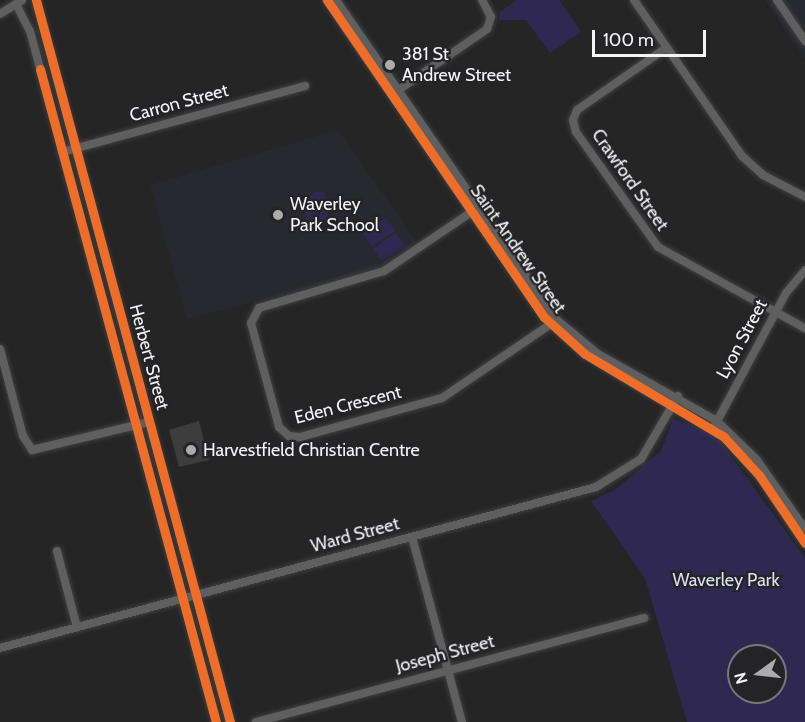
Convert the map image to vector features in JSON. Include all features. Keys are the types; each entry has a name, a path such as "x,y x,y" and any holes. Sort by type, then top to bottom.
{"street":[{"name":"Herbert Street","path":"36,0 230,722"},
{"name":"Saint Andrew Street","path":"327,0 394,92"},
{"name":"Saint Andrew Street","path":"336,0 394,92 554,322 598,354 715,424 757,460 805,529"},
{"path":"394,92 487,29 491,17 482,0"},
{"path":"634,0 742,156 763,175 805,197"},
{"path":"777,0 805,41"},
{"name":"Herbert Street","path":"19,2 30,31 216,722"},
{"path":"0,14 19,2"},
{"name":"Crawford Street","path":"666,48 582,105 573,120 576,132 658,247 805,328"},
{"name":"Carron Street","path":"62,152 305,86"},
{"name":"Eden Crescent","path":"474,210 384,271 259,308 251,323 279,427 289,436 300,436 442,398 554,322"},
{"name":"Lyon Street","path":"715,424 776,312 805,270"},
{"path":"98,286 112,282"},
{"path":"0,350 23,436 32,450 149,422"},
{"name":"Ward Street","path":"0,648 608,482 647,452 676,400"},
{"name":"Saint Andrew Street","path":"715,424 748,462 805,543"},
{"path":"412,537 462,722"},
{"path":"57,551 76,627"},
{"name":"Joseph Street","path":"256,722 644,618"}],"shaded area":[{"path":"765,0 805,0 805,60"},
{"name":"Waverley Park School","path":"338,130 419,245 381,270 187,319 150,185"}],"green space":[{"path":"517,0 559,0 581,32 550,53 526,20 499,20 500,12"},
{"path":"314,192 324,192 329,205 327,221 317,230 307,229 305,221 306,202"},
{"path":"386,218 395,231 372,246 363,234"},
{"path":"396,233 405,246 382,261 373,249"},
{"name":"Waverley Park","path":"673,419 715,434 805,558 805,722 687,722 645,578 591,501 615,490 661,451"}],"building":[{"name":"Harvestfield Christian Centre","path":"199,421 209,460 179,467 169,430"}],"cycle path":[{"path":"36,0 230,722"},
{"path":"327,0 544,317 585,354 724,437 759,475 805,543"},
{"path":"40,69 216,722"}],"place":[{"name":"381 St Andrew Street","path":"390,65"},
{"name":"Waverley Park School","path":"278,215"},
{"name":"Harvestfield Christian Centre","path":"191,450"}]}
